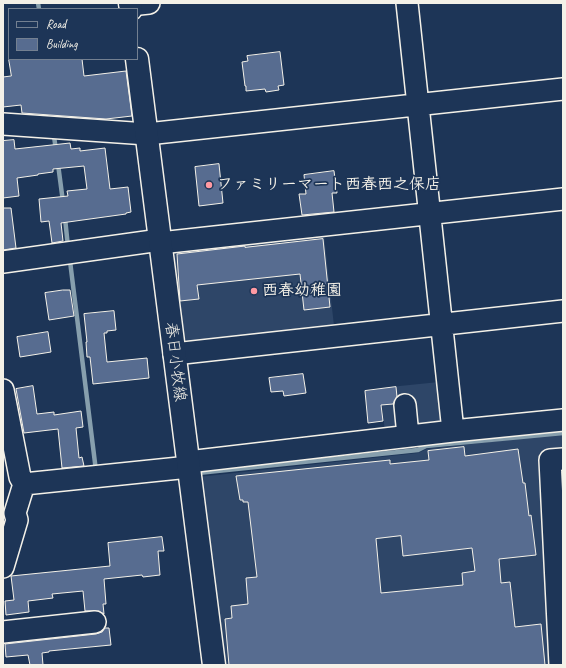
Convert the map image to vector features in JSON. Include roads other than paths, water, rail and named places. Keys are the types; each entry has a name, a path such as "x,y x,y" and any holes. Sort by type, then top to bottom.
{"main road":[{"name":"春日小牧線","path":"137,60 214,665"}],"street":[{"path":"407,3 453,431"},
{"path":"3,124 147,134 563,89"},
{"path":"3,262 160,242 563,199"},
{"path":"174,354 563,311"},
{"path":"3,390 10,463 24,484 15,513 17,520 3,567"},
{"path":"405,405 408,436"},
{"path":"24,484 408,436 563,420"},
{"path":"560,665 550,460 563,460"},
{"path":"3,632 95,622"}],"waterway":[{"path":"38,3 39,8"},
{"path":"54,136 56,151"},
{"path":"58,164 63,202"},
{"path":"65,218 68,247"},
{"path":"70,261 96,471"},
{"path":"198,473 418,450 426,446 563,433"}],"place":[{"name":"ファミリーマート西春西之保店","path":"209,185"},
{"name":"西春幼稚園","path":"254,291"}]}
